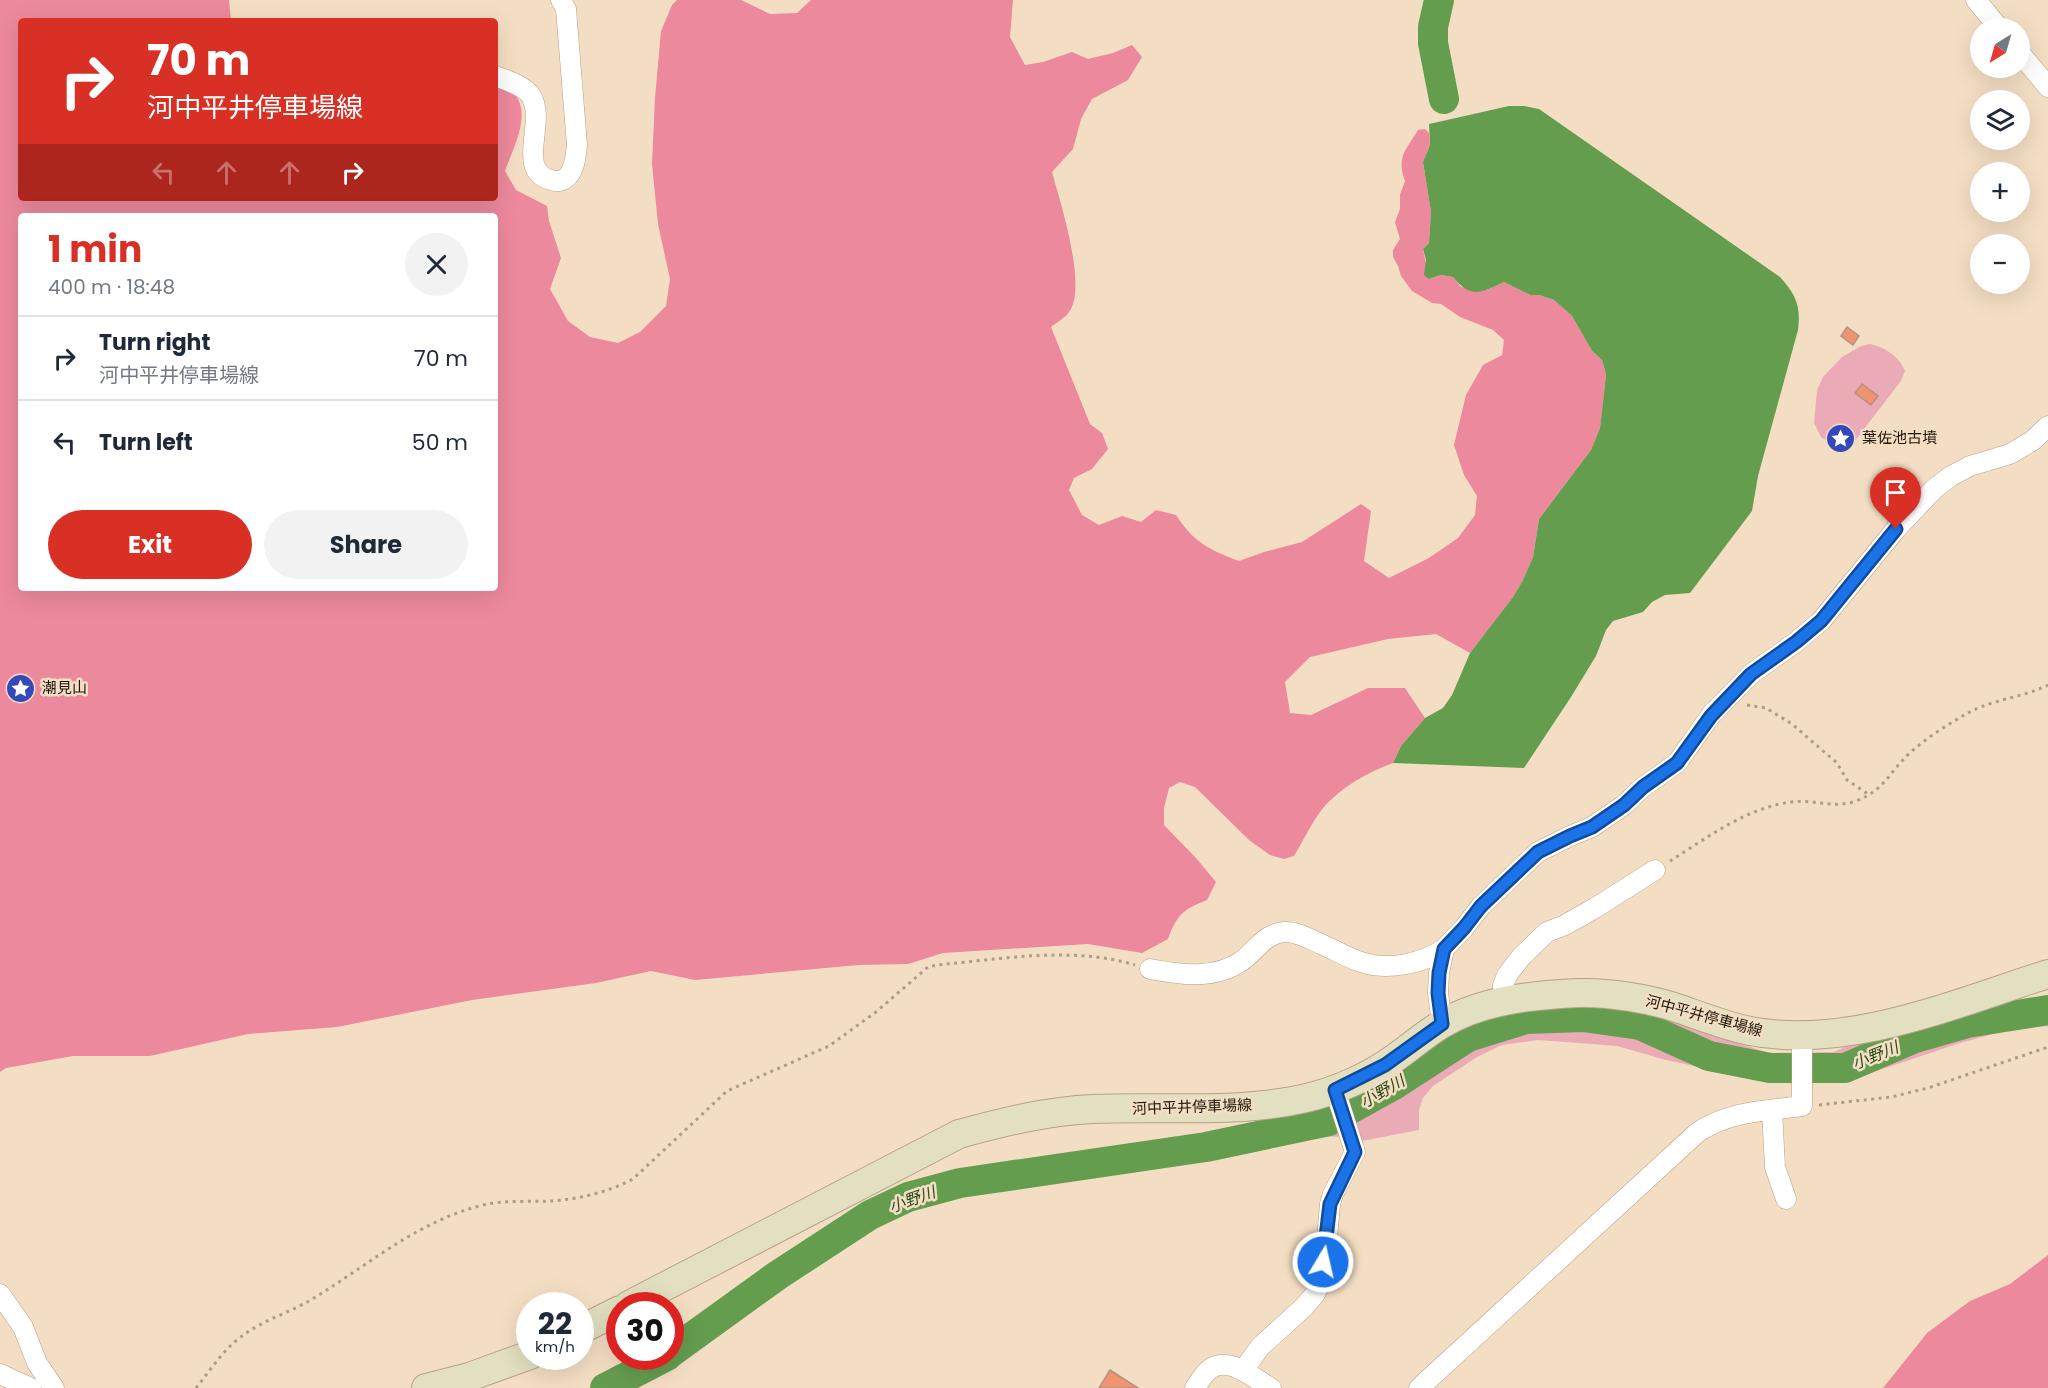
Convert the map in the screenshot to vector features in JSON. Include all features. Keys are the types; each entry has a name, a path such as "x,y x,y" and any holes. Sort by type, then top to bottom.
{"main road":[{"name":"河中平井停車場線","path":"654,1292 959,1134 1005,1121 1091,1109 1233,1108 1337,1095 1385,1065 1442,1024 1507,1000 1581,993 1643,999 1802,1043 1908,1018 2048,974"},
{"path":"426,1388 469,1377 516,1360"}],"street":[{"path":"498,77 530,94 535,104 537,123 532,159 536,170 543,178 554,181 564,180 570,174 575,161 577,145 566,9 561,0"},
{"path":"1976,0 1991,18"},
{"path":"2030,65 2048,87"},
{"path":"1150,969 1189,975 1212,973 1229,968 1243,960 1271,935 1285,932 1315,941 1361,963 1398,966 1434,956 1464,928 1481,906 1538,852 1592,827 1677,763 1711,716 1751,674 1821,621 1896,529 1934,489 1951,476 1970,466 2010,454 2032,441 2048,426"},
{"path":"1507,1000 1503,986 1507,975 1522,956 1547,932 1595,908 1655,870"},
{"path":"1442,1024 1438,993 1444,949"},
{"path":"1419,1388 1698,1132 1713,1122 1731,1116 1772,1110 1803,1097 1802,1043"},
{"path":"1244,1370 1260,1347 1305,1306 1319,1284 1330,1204 1355,1152 1337,1095"},
{"path":"1772,1110 1776,1167 1786,1199"},
{"path":"0,1294 23,1327 37,1363 54,1388"},
{"path":"1195,1388 1209,1369 1218,1366 1244,1370 1271,1388"},
{"path":"0,1374 31,1388"}],"path":[{"path":"1655,870 1750,813 1791,802 1838,805 1857,800 1878,789 1910,753 1968,713 1987,704 2048,685"},
{"path":"1725,702 1766,708 1792,724 1837,763 1847,780 1868,794"},
{"path":"196,1388 224,1353 250,1330 306,1302 429,1224 456,1212 486,1204 554,1201 591,1196 619,1187 633,1179 653,1163 727,1091 829,1046 876,1012 928,967 1082,954 1119,960 1150,969"},
{"path":"1803,1097 1852,1102 1891,1097 1928,1088 2048,1047"}],"shaded area":[{"path":"0,0 229,0 231,18 18,18 18,201 498,201 498,85 509,89 519,100 521,120 520,131 505,171 516,190 547,206 549,221 561,258 550,289 568,321 590,337 618,343 640,332 666,306 670,279 658,224 652,164 661,31 672,5 677,0 741,0 770,14 797,13 811,0 1013,0 1010,37 1025,65 1043,62 1072,52 1088,59 1113,53 1132,45 1142,57 1128,80 1092,99 1081,119 1073,149 1052,172 1071,244 1075,284 1074,300 1069,312 1051,327 1090,424 1102,433 1108,449 1092,469 1074,478 1069,490 1082,515 1099,525 1122,516 1141,522 1156,510 1176,515 1196,539 1219,553 1239,561 1302,542 1361,504 1371,511 1364,561 1389,578 1429,558 1458,538 1475,515 1477,496 1464,475 1454,445 1466,395 1483,365 1502,355 1504,340 1493,330 1460,317 1441,304 1432,303 1412,291 1401,276 1393,257 1393,250 1400,239 1395,222 1405,181 1402,173 1402,160 1418,130 1425,129 1429,133 1430,145 1423,162 1431,212 1429,243 1423,249 1429,279 1441,275 1453,277 1461,287 1487,290 1504,282 1530,295 1539,295 1554,300 1572,316 1592,351 1602,360 1606,375 1600,428 1591,450 1539,519 1533,557 1523,580 1513,597 1470,653 1436,634 1388,639 1310,657 1285,682 1290,713 1311,715 1368,688 1405,688 1425,718 1401,746 1393,763 1346,787 1330,800 1311,825 1294,856 1284,859 1270,855 1249,840 1195,787 1180,782 1169,788 1164,808 1164,825 1216,882 1207,900 1192,906 1178,918 1168,939 1142,953 1088,944 943,953 908,964 859,965 695,980 651,971 596,983 472,1000 337,1027 248,1034 150,1056 73,1056 6,1068 0,1072"},
{"path":"1509,106 1539,109 1780,277 1796,301 1799,314 1798,330 1758,476 1752,511 1690,593 1665,595 1652,602 1643,612 1613,621 1606,630 1596,656 1524,768 1393,763 1401,746 1425,718 1443,708 1452,695 1470,653 1513,597 1533,557 1539,519 1591,450 1600,428 1606,375 1602,360 1592,351 1572,316 1554,300 1539,295 1530,295 1504,282 1477,292 1465,289 1453,277 1441,275 1429,279 1424,275 1426,260 1423,249 1429,243 1431,212 1423,162 1430,145 1429,124"},
{"path":"1870,344 1891,353 1900,361 1905,371 1901,381 1854,442 1838,448 1821,437 1814,423 1817,390 1823,377 1842,357 1861,346"},
{"path":"2048,999 2048,1026 2004,1031 1960,1043 1844,1082 1789,1081 1747,1077 1666,1060 1617,1046 1538,1040 1502,1045 1477,1057 1433,1086 1423,1098 1419,1110 1419,1130 1362,1141 1346,1137 1265,1135 1329,1104 1425,1048 1459,1031 1492,1017 1526,1009 1595,1005 1666,1016 1769,1053 1834,1052 1851,1044 1949,1017 1998,1006"},
{"path":"2048,1255 2048,1388 1883,1388 1927,1333 1970,1301 2010,1284"}],"building":[{"path":"1847,327 1859,336 1853,345 1841,336"},
{"path":"1862,384 1878,396 1871,405 1855,393"},
{"path":"1110,1370 1138,1388 1099,1388"}],"waterway":[{"path":"1439,0 1433,27 1433,43 1444,99"},
{"name":"小野川","path":"684,1343 778,1275 870,1215 908,1197 960,1183 1206,1147 1329,1121 1394,1085 1468,1037 1526,1019 1583,1017 1640,1025 1709,1056 1770,1068 1845,1068 1915,1038 1967,1023 2048,1010"},
{"name":"小野川","path":"605,1388 640,1370"}],"place":[{"name":"葉佐池古墳","path":"1841,438"},
{"name":"潮見山","path":"21,688"}],"route":[{"path":"1323,1262 1330,1204 1355,1152 1335,1090 1385,1065 1442,1024 1438,993 1444,949 1481,906 1538,852 1592,827 1677,763 1711,716 1751,674 1821,621 1896,529"}]}
